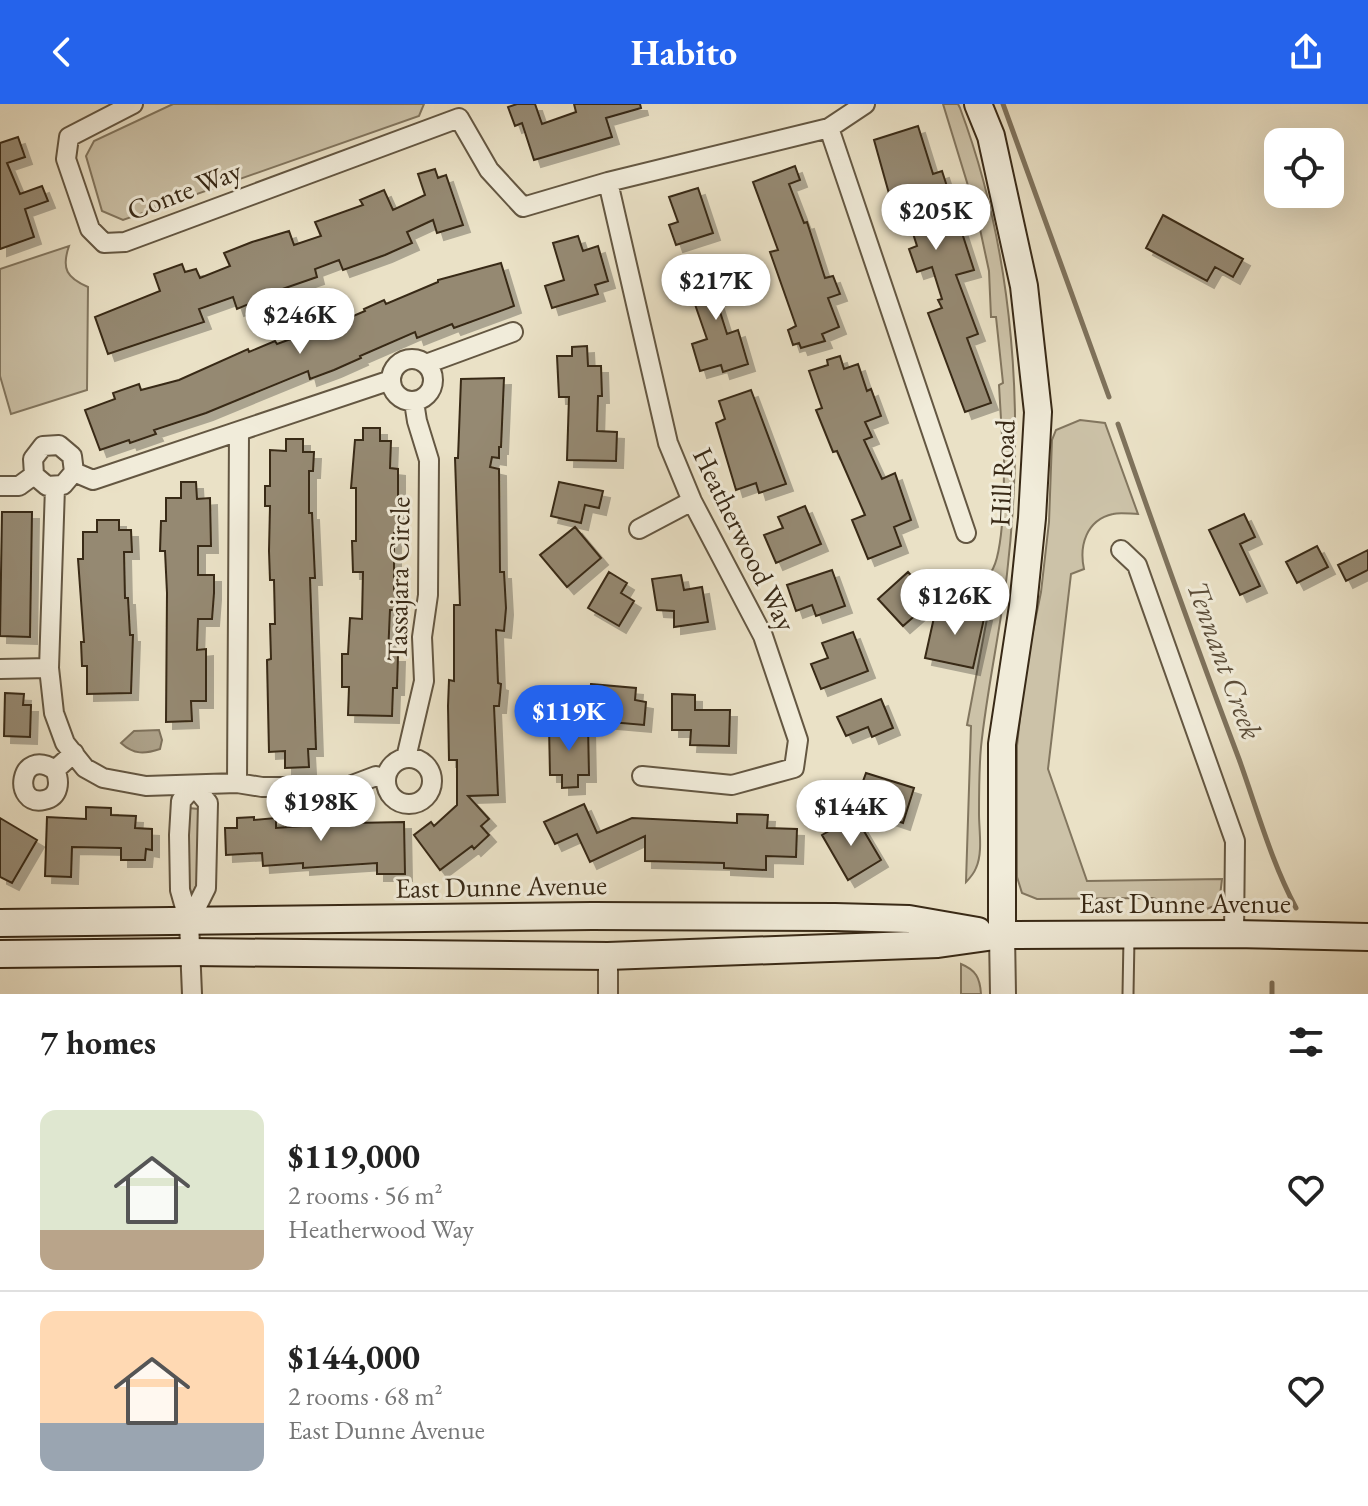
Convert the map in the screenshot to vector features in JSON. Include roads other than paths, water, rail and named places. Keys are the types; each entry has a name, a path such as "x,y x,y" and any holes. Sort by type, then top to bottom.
{"main road":[{"name":"Hill Road","path":"978,104 991,136 1024,286 1038,412 1023,606 1002,744 1002,935"},
{"name":"East Dunne Avenue","path":"0,923 592,916 835,917 909,919 1002,935"},
{"name":"East Dunne Avenue","path":"0,954 190,952 608,956 938,944 1002,935 1368,937"}],"street":[{"name":"Conte Way","path":"133,104 69,137 66,159 90,229 104,243 125,242 456,111 489,170 523,207 608,182"},
{"path":"608,182 829,128 865,104"},
{"path":"829,128 966,533"},
{"name":"Heatherwood Way","path":"608,182 668,443 692,501 763,636 798,740 794,768 732,785 642,776"},
{"path":"426,364 513,332"},
{"path":"405,360 419,360 426,364 434,377 433,387 423,399 407,401 395,393 391,380 398,364 405,360"},
{"path":"74,472 93,480 391,380"},
{"name":"Tassajara Circle","path":"406,758 424,681 422,637 428,595 429,460 414,402"},
{"path":"237,783 239,433"},
{"path":"51,444 67,449 72,456 74,472 63,485 55,487 39,482 34,475 33,459 37,452 51,444"},
{"path":"0,486 19,486 34,475"},
{"path":"55,487 49,668 54,713 65,743 85,768 103,778 146,786 237,783 262,787 347,787 376,776 385,779"},
{"path":"639,529 692,501"},
{"path":"1121,550 1137,565 1235,841 1234,934"},
{"path":"0,669 49,668"},
{"path":"55,770 74,753"},
{"path":"406,758 420,761 428,768 432,784 425,798 413,804 397,802 391,797 385,779 393,764 406,758"},
{"path":"189,922 206,888 208,803 194,786"},
{"path":"192,994 189,922 180,890 179,835 181,801 194,786"},
{"name":"Hill Road","path":"1002,935 1003,994"},
{"path":"608,956 608,994"}],"lane":[{"path":"1128,994 1129,934"}],"waterway":[{"name":"Tennant Creek","path":"1003,104 1109,397"},
{"name":"Tennant Creek","path":"1118,424 1272,853 1296,908"},
{"name":"Tennant Creek","path":"1272,983 1272,994"}]}
